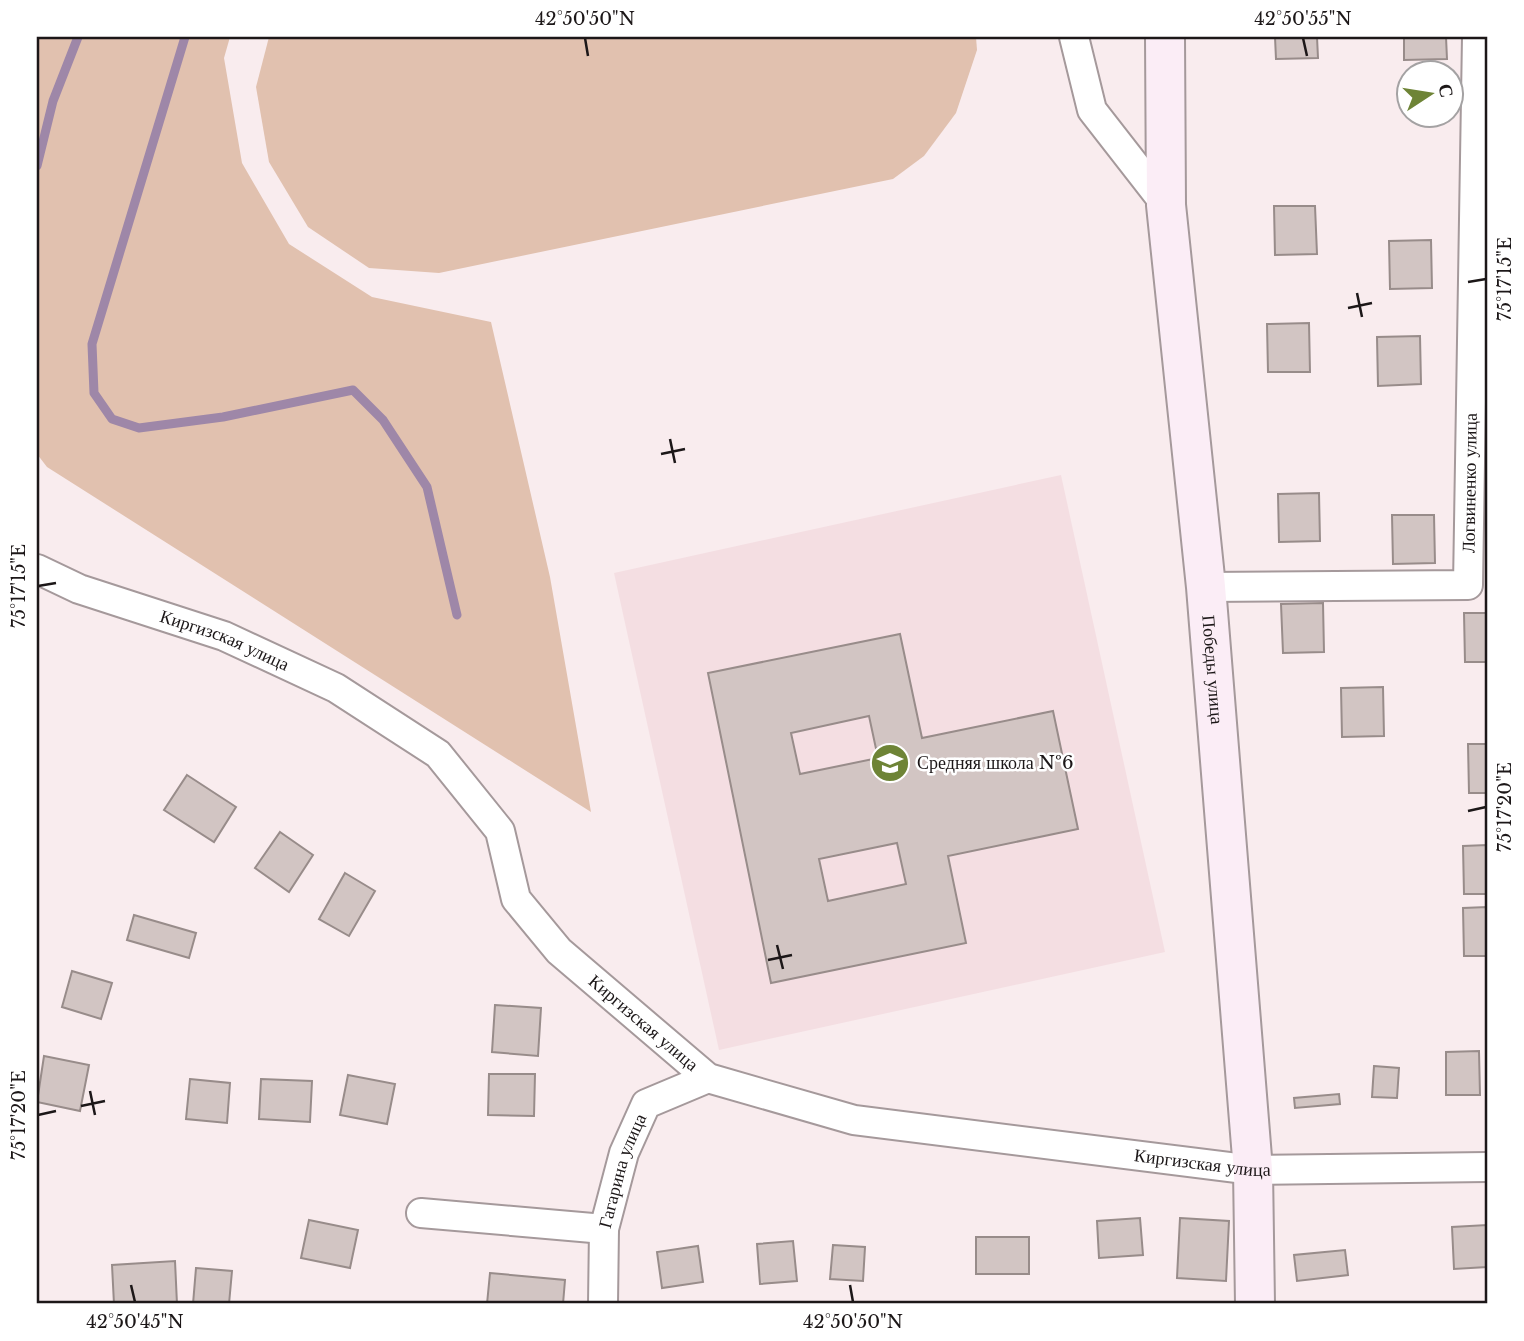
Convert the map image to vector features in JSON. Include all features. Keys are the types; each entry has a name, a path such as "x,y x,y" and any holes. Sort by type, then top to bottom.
{"street":[{"path":"1074,37 1092,110 1166,205"},
{"name":"Победы улица","path":"1165,37 1166,205 1206,587 1253,1170 1255,1304"},
{"name":"Логвиненко улица","path":"1206,587 1478,585 1477,37"},
{"name":"Киргизская улица","path":"37,569 79,589 224,636 336,688 438,754 500,831 516,899 559,951 708,1078 854,1120 1253,1170 1487,1167"},
{"name":"Гагарина улица","path":"603,1304 604,1229 624,1153 646,1104 708,1078"},
{"path":"421,1213 604,1229"}],"shaded area":[{"path":"37,37 230,37 224,58 242,163 289,244 372,297 491,322 550,577 591,812 47,467 37,454"},
{"path":"269,37 976,37 977,50 956,113 924,156 893,179 439,273 369,268 308,227 269,162 256,87"},
{"name":"Средняя школа №6","path":"1061,475 1165,952 719,1050 614,573"}],"building":[{"path":"1275,37 1317,37 1318,58 1276,59"},
{"path":"1404,37 1446,37 1447,59 1404,60"},
{"path":"1274,206 1315,206 1317,254 1275,255"},
{"path":"1431,240 1432,288 1390,289 1389,241"},
{"path":"1309,323 1310,372 1268,372 1267,324"},
{"path":"1420,336 1421,384 1378,386 1377,337"},
{"path":"1319,493 1320,541 1279,542 1278,494"},
{"path":"1392,515 1434,515 1435,563 1393,564"},
{"path":"1323,603 1324,652 1283,653 1281,604"},
{"path":"1464,613 1487,613 1487,662 1465,662"},
{"path":"900,634 922,738 1053,711 1078,829 948,856 966,943 771,983 708,673","holes":["869,716 878,758 800,774 791,733","897,843 906,884 828,901 819,859"]},
{"path":"1383,687 1384,736 1342,737 1341,688"},
{"path":"1468,744 1487,744 1487,793 1469,793"},
{"path":"187,775 236,807 214,842 164,810"},
{"path":"280,832 313,855 289,892 255,868"},
{"path":"1487,845 1487,894 1464,894 1463,846"},
{"path":"345,873 375,891 349,936 319,919"},
{"path":"1487,907 1487,956 1464,956 1463,908"},
{"path":"134,915 196,933 189,958 127,940"},
{"path":"72,971 112,983 101,1019 62,1007"},
{"path":"495,1005 541,1008 538,1056 492,1052"},
{"path":"1479,1051 1480,1095 1446,1095 1446,1052"},
{"path":"44,1056 89,1065 80,1111 37,1102"},
{"path":"1374,1066 1399,1068 1397,1098 1372,1097"},
{"path":"489,1074 535,1074 534,1116 488,1115"},
{"path":"348,1075 395,1084 387,1124 340,1115"},
{"path":"190,1079 230,1083 227,1123 186,1119"},
{"path":"261,1079 312,1081 310,1122 259,1119"},
{"path":"1339,1094 1340,1104 1295,1108 1294,1098"},
{"path":"1140,1218 1143,1255 1099,1258 1097,1221"},
{"path":"1180,1218 1229,1221 1226,1281 1177,1278"},
{"path":"309,1220 358,1230 350,1268 301,1258"},
{"path":"1487,1225 1487,1267 1454,1269 1452,1227"},
{"path":"976,1237 1029,1237 1029,1274 976,1274"},
{"path":"793,1241 797,1281 760,1284 757,1244"},
{"path":"833,1245 865,1247 863,1281 830,1279"},
{"path":"698,1246 703,1282 662,1288 657,1252"},
{"path":"1345,1250 1348,1275 1297,1281 1294,1255"},
{"path":"175,1261 177,1304 114,1304 112,1265"},
{"path":"196,1268 232,1271 229,1304 193,1304"},
{"path":"490,1273 565,1280 563,1304 487,1304"}],"waterway":[{"path":"37,166 53,101 78,37"},
{"path":"185,37 92,344 94,393 112,419 139,428 223,417 353,390 383,420 427,487 457,615"}],"place":[{"name":"Средняя школа №6","path":"890,763"}]}
